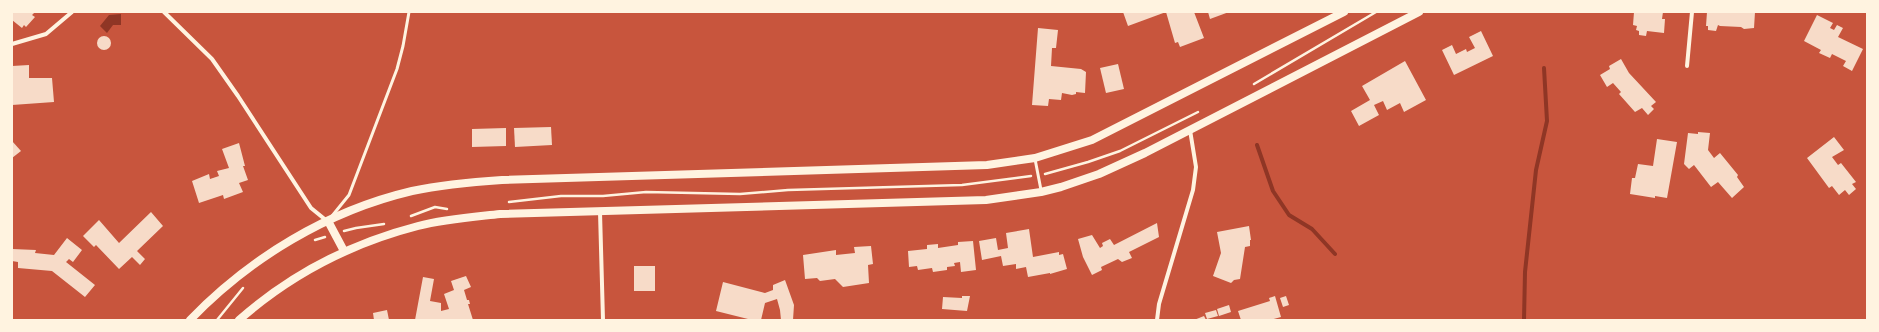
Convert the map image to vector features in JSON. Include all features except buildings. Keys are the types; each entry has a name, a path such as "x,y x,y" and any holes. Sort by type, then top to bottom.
{"main road":[{"path":"190,320 207,302 258,261 287,242 328,221 371,203 411,192 452,184 502,180 987,165 1035,158 1092,140 1344,12"},
{"path":"239,320 262,299 304,272 344,251 400,231 458,218 500,214 986,200 1041,192 1099,174 1190,130 1418,12"},
{"path":"328,221 344,251"}],"street":[{"path":"12,44 46,34 72,12"},
{"path":"164,12 212,59 311,208 328,221"},
{"path":"1687,66 1692,12"},
{"path":"1157,320 1159,304 1193,190 1196,167 1190,130"},
{"path":"600,212 603,320"}],"lane":[{"path":"328,221 349,195 397,69 404,46 409,12"},
{"path":"1035,158 1041,192"}],"path":[{"path":"1249,86 1376,12"},
{"path":"1038,175 1088,162 1120,151 1204,109"},
{"path":"310,242 334,234"},
{"path":"217,320 246,284"}],"shaded area":[{"path":"121,14 121,25 113,25 107,33 100,26 109,15"}],"waterway":[{"path":"1524,320 1525,272 1536,170 1547,121 1544,68"},
{"path":"1257,145 1273,191 1289,215 1312,229 1335,254"}]}
